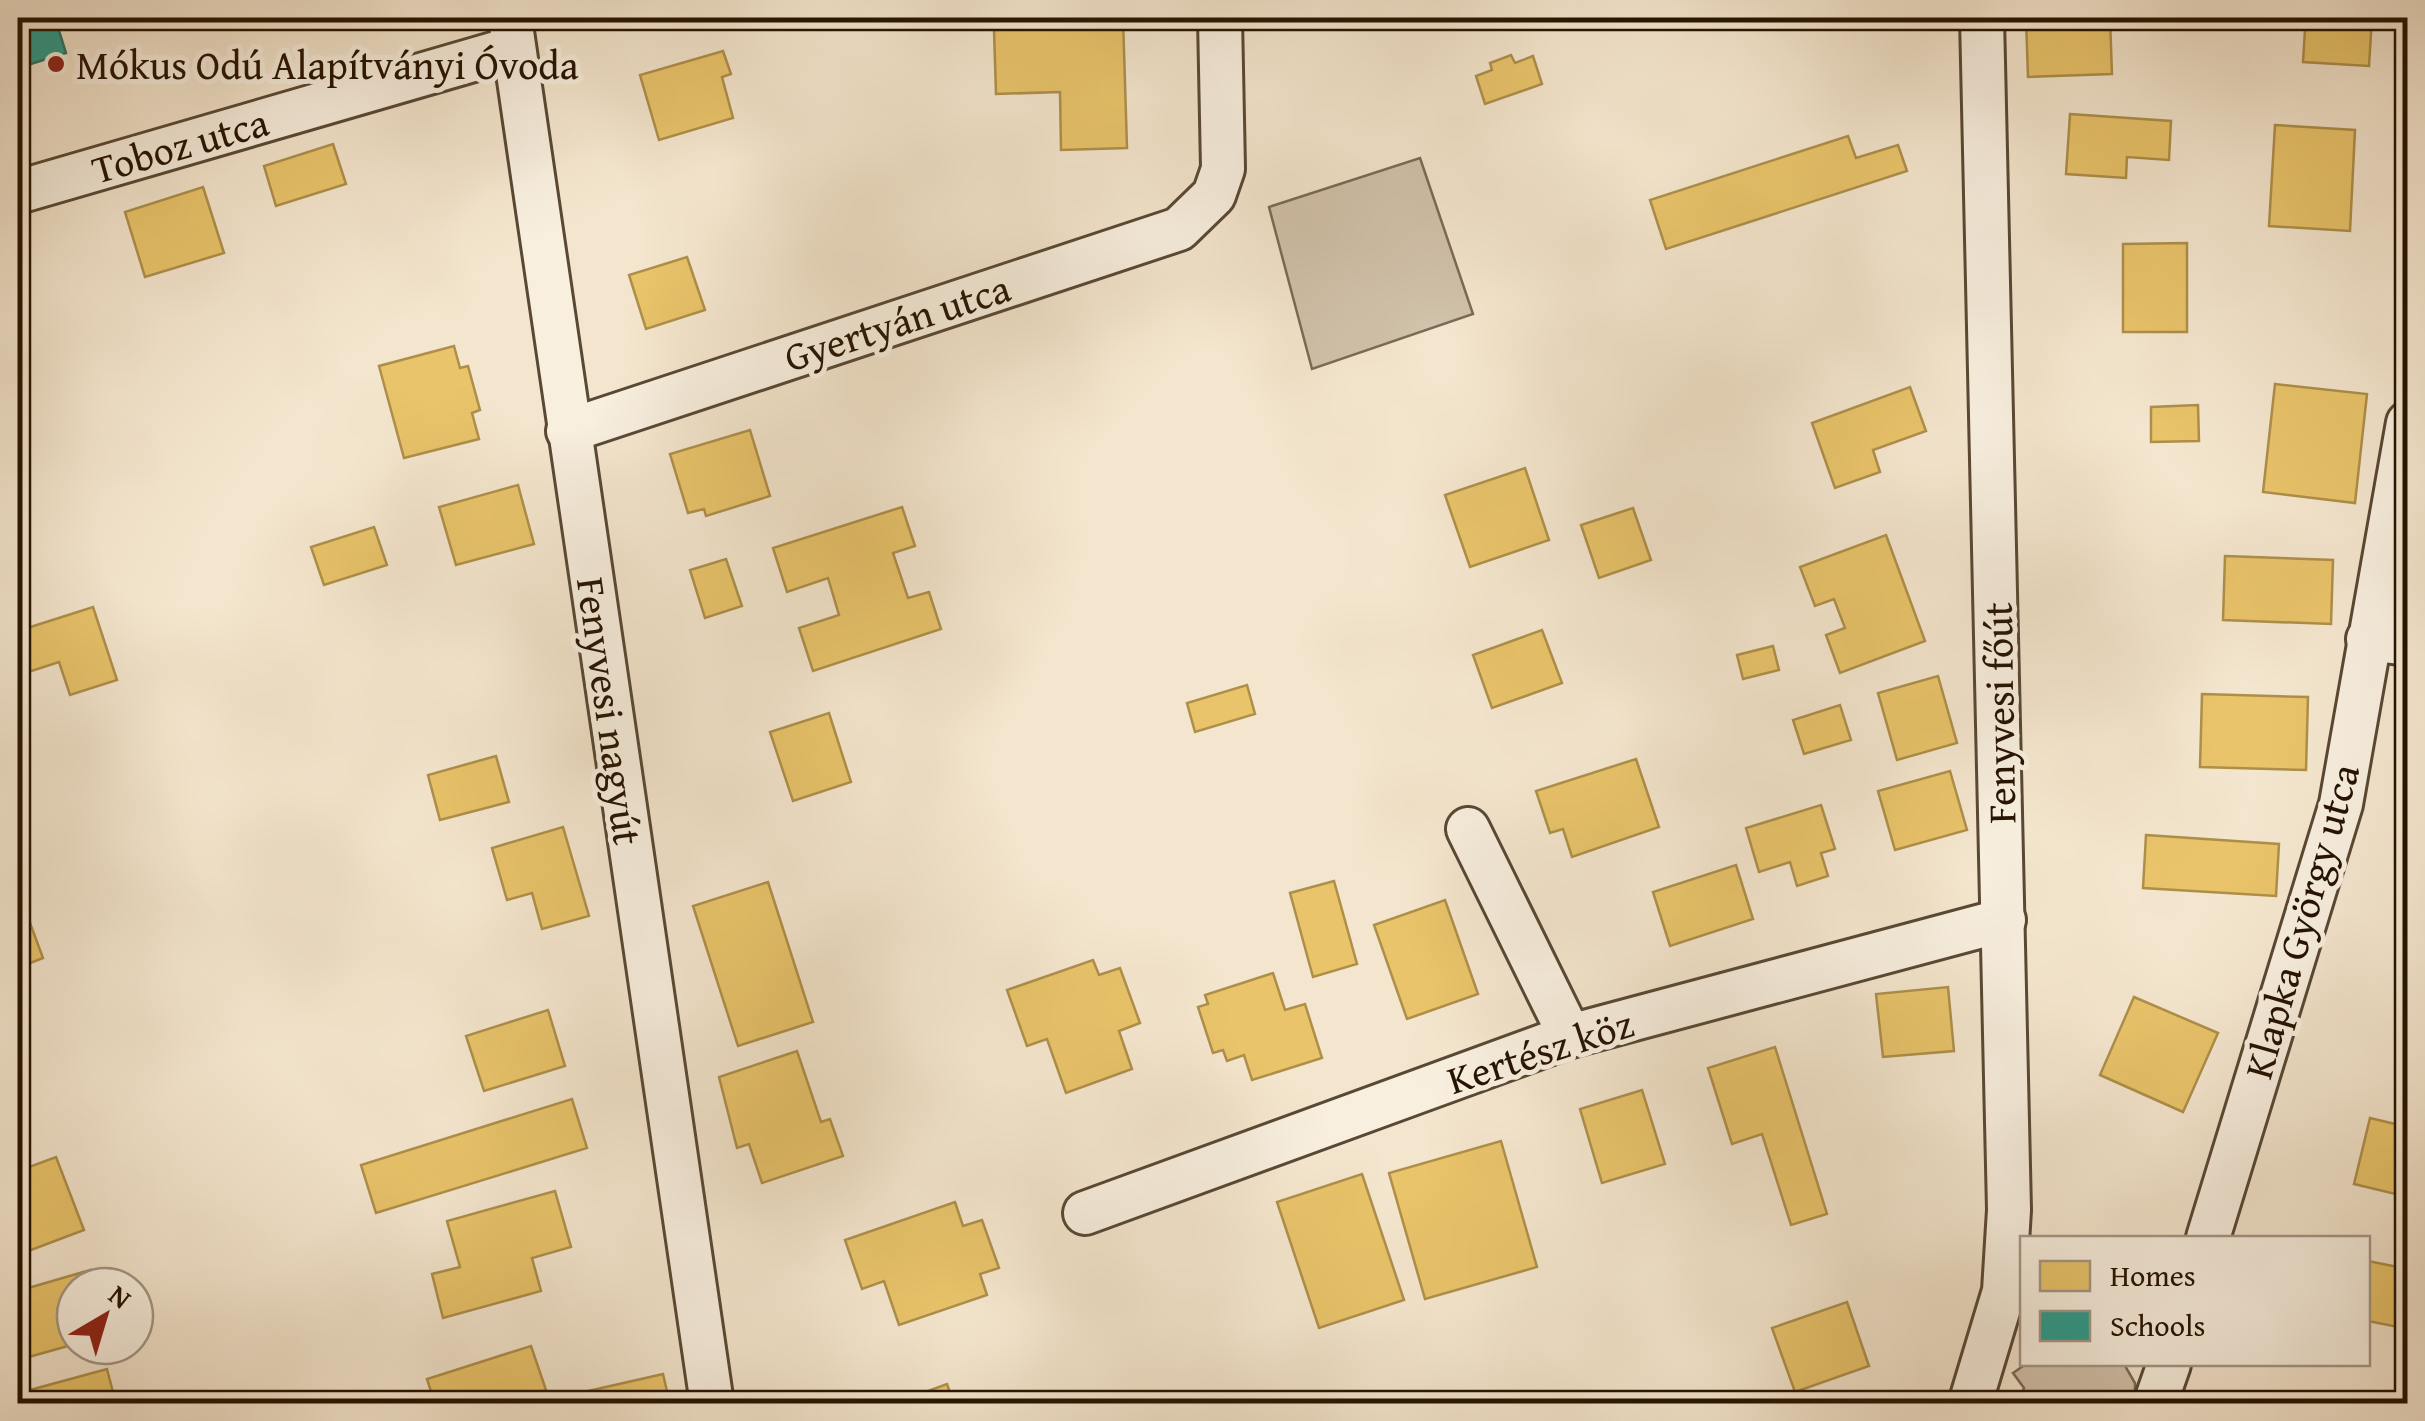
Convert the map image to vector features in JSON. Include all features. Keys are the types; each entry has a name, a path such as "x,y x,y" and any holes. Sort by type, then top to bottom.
{"street":[{"name":"Gyertyán utca","path":"568,431 1179,228 1214,195 1226,146 1220,18"},
{"name":"Fenyvesi főút","path":"1970,1404 2014,1292 1982,18"},
{"name":"Toboz utca","path":"18,192 512,33"},
{"name":"Fenyvesi nagyút","path":"512,33 712,1404"},
{"name":"Klapka György utca","path":"2209,1236 2388,642 2408,423"},
{"path":"1468,829 1570,1036"},
{"name":"Kertész köz","path":"1086,1213 1570,1036 2004,920"},
{"path":"2156,1404 2168,1366"}],"shaded area":[{"path":"1420,158 1473,314 1312,369 1269,207"},
{"path":"2023,1366 2125,1366 2135,1383 2135,1403 2018,1403 2024,1388 2013,1373"}],"building: Homes":[{"path":"1041,18 1123,18 1127,148 1061,150 1060,92 996,94 994,30 1042,28"},
{"path":"2026,18 2110,18 2112,74 2028,77"},
{"path":"2233,18 2372,18 2369,66 2303,62 2305,29 2233,24"},
{"path":"723,51 731,74 722,77 733,118 659,140 640,75"},
{"path":"1511,55 1515,63 1533,56 1542,84 1485,104 1476,76 1492,70 1490,63"},
{"path":"2070,114 2171,121 2169,160 2127,157 2126,178 2066,174"},
{"path":"2275,125 2355,130 2350,231 2269,226"},
{"path":"1848,136 1856,158 1898,145 1907,171 1666,249 1650,200"},
{"path":"333,144 346,184 276,206 264,166"},
{"path":"203,187 224,253 145,277 125,212"},
{"path":"2187,243 2187,332 2123,332 2123,244"},
{"path":"687,257 705,310 646,329 629,275"},
{"path":"454,346 460,368 468,366 480,410 472,413 479,439 404,458 379,366"},
{"path":"2275,384 2367,394 2355,503 2263,492"},
{"path":"1910,387 1926,431 1873,450 1880,472 1835,488 1812,423"},
{"path":"2198,405 2199,441 2151,442 2151,407"},
{"path":"750,430 770,496 706,516 704,509 688,513 670,454"},
{"path":"1525,468 1549,540 1470,567 1445,495"},
{"path":"518,485 534,544 456,565 439,507"},
{"path":"902,507 915,546 893,553 908,598 929,592 941,629 813,671 799,628 839,615 828,578 787,592 773,548"},
{"path":"1633,508 1651,560 1599,578 1581,525"},
{"path":"374,527 387,565 324,585 311,547"},
{"path":"1886,535 1925,641 1840,673 1826,635 1845,628 1834,599 1815,606 1800,567"},
{"path":"2225,556 2333,560 2331,624 2223,620"},
{"path":"726,559 742,606 705,618 690,570"},
{"path":"93,607 117,680 70,695 59,662 19,675 18,631"},
{"path":"1542,630 1562,683 1492,708 1473,655"},
{"path":"1773,646 1779,670 1743,679 1737,655"},
{"path":"1938,676 1957,743 1897,760 1878,693"},
{"path":"1247,685 1255,714 1195,732 1187,703"},
{"path":"2202,694 2308,697 2306,770 2200,767"},
{"path":"1840,705 1851,740 1804,754 1793,720"},
{"path":"829,713 851,782 793,801 770,732"},
{"path":"496,756 509,802 440,820 428,775"},
{"path":"1636,759 1659,827 1572,857 1563,829 1550,833 1536,791"},
{"path":"1950,771 1967,830 1895,850 1878,791"},
{"path":"1821,805 1835,849 1821,853 1828,876 1797,886 1790,862 1759,872 1746,828"},
{"path":"563,827 589,916 542,929 532,893 507,900 492,848"},
{"path":"2146,835 2279,844 2276,896 2143,888"},
{"path":"1736,865 1753,919 1670,946 1653,892"},
{"path":"1334,881 1357,964 1313,977 1290,893"},
{"path":"768,882 813,1022 738,1046 693,906"},
{"path":"1445,900 1478,994 1407,1019 1374,925"},
{"path":"23,904 43,958 18,968 18,906"},
{"path":"1093,960 1099,975 1120,968 1140,1023 1119,1031 1132,1069 1066,1093 1047,1039 1027,1046 1007,990"},
{"path":"1273,973 1285,1010 1305,1004 1322,1058 1252,1080 1244,1055 1227,1061 1223,1050 1213,1053 1198,1007 1208,1004 1205,995"},
{"path":"1948,987 1954,1051 1883,1057 1876,994"},
{"path":"2134,997 2218,1033 2183,1112 2100,1075"},
{"path":"548,1010 565,1066 484,1091 466,1036"},
{"path":"1775,1047 1827,1214 1791,1225 1762,1134 1732,1144 1708,1068"},
{"path":"797,1051 821,1122 830,1119 843,1156 762,1183 749,1144 737,1148 719,1077"},
{"path":"1642,1090 1665,1164 1602,1183 1580,1109"},
{"path":"572,1099 587,1148 376,1213 361,1165"},
{"path":"2370,1118 2408,1127 2408,1197 2354,1184"},
{"path":"1501,1141 1537,1267 1425,1299 1389,1173"},
{"path":"56,1157 84,1230 18,1255 18,1171"},
{"path":"1362,1174 1404,1300 1319,1328 1277,1202"},
{"path":"555,1191 571,1247 532,1258 541,1291 443,1318 432,1274 460,1267 447,1221"},
{"path":"955,1202 963,1226 982,1220 999,1268 980,1274 987,1295 899,1325 884,1281 862,1289 845,1240"},
{"path":"2370,1261 2408,1269 2408,1329 2370,1321"},
{"path":"55,1280 55,1350 18,1360 18,1291"},
{"path":"1847,1302 1869,1366 1795,1392 1772,1328"},
{"path":"531,1346 546,1390 504,1404 435,1404 427,1379"},
{"path":"107,1369 116,1404 22,1404 19,1393"},
{"path":"663,1374 670,1404 577,1404 575,1394"},
{"path":"947,1384 954,1404 892,1404"}],"building: Schools":[{"path":"18,18 55,18 66,53 18,68"}],"place":[{"name":"Mókus Odú Alapítványi Óvoda","path":"56,64"}]}
